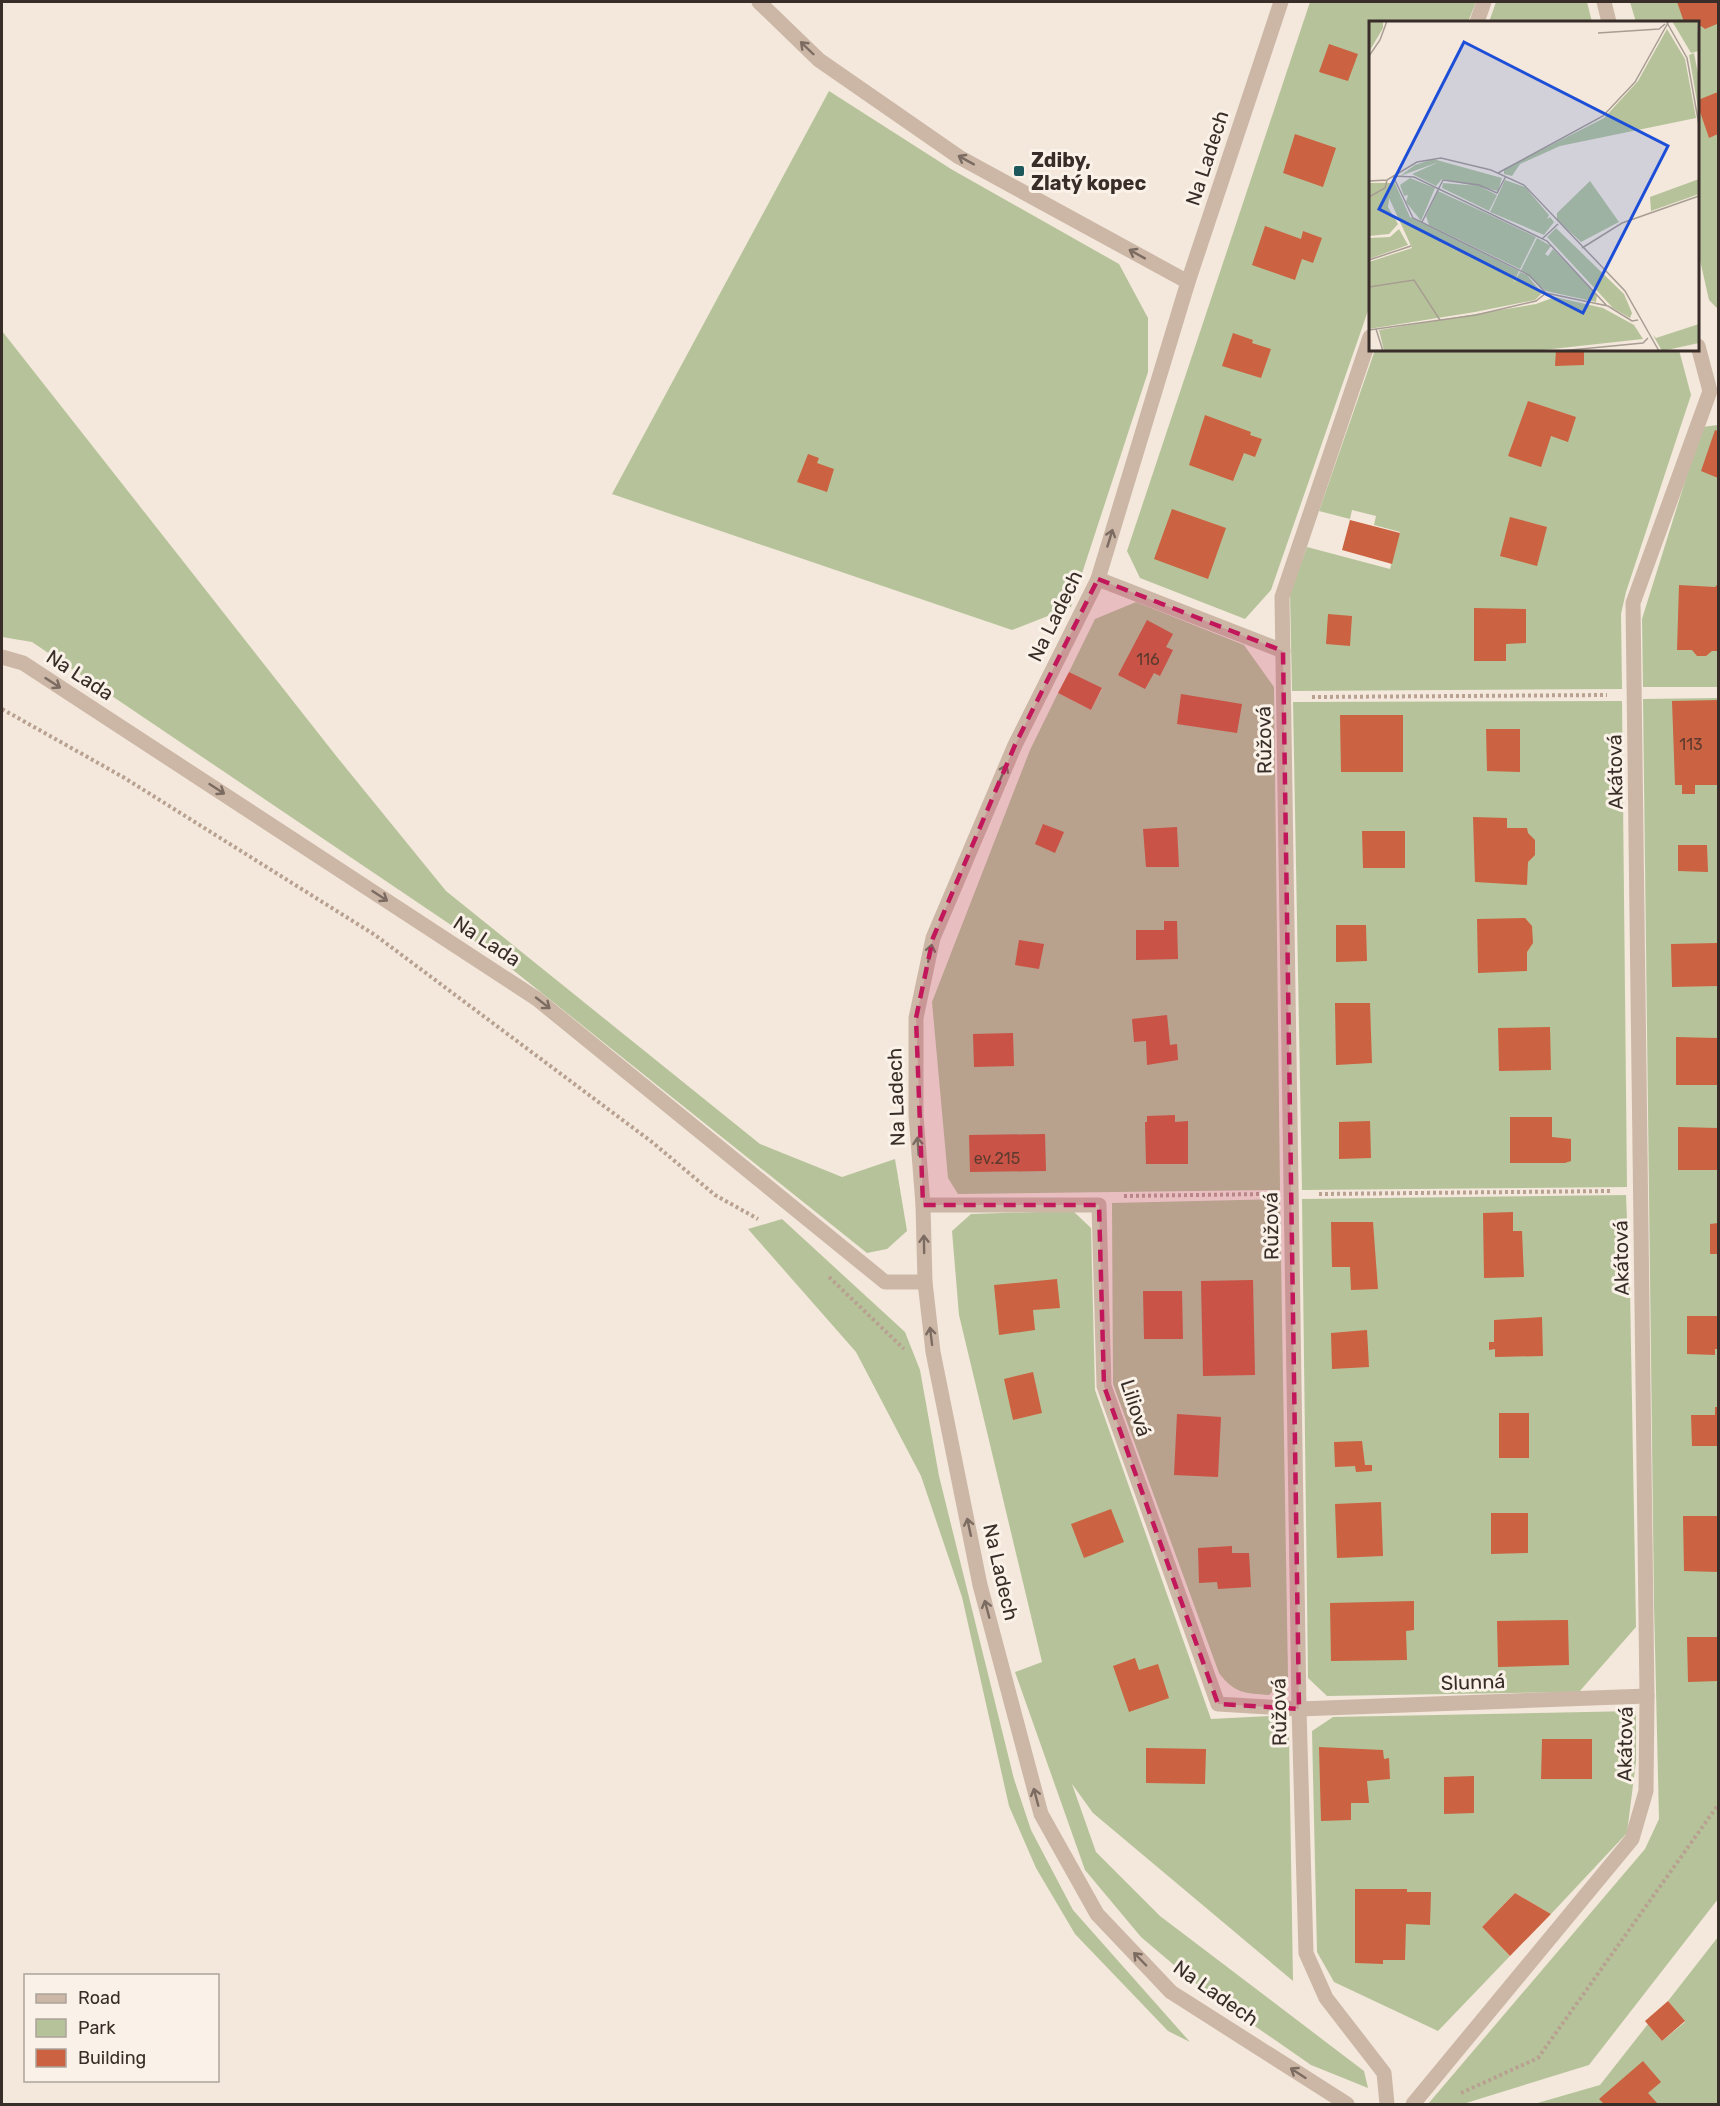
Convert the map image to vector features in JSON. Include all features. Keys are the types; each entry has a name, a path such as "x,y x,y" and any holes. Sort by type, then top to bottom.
{"street":[{"path":"759,2 819,60 959,157 1188,282"},
{"name":"Na Ladech","path":"1281,2 1188,282 1098,579 1015,745 933,938 916,1018 916,1115 923,1205 925,1282 933,1352 980,1585 1041,1814 1097,1914 1171,1992 1347,2104"},
{"path":"1477,21 1484,2"},
{"path":"1604,2 1609,21"},
{"name":"Růžová","path":"1369,343 1282,597 1299,1709 1306,1953 1326,1998 1384,2073 1387,2104"},
{"name":"Akátová","path":"1413,2104 1632,1839 1646,1791 1647,1696 1633,603 1714,393 1699,349"},
{"path":"1098,579 1283,651"},
{"name":"Na Lada","path":"2,657 23,663 537,999 885,1282 925,1282"},
{"path":"923,1205 1099,1205"},
{"name":"Liliová","path":"1099,1205 1104,1386 1218,1704 1299,1709"},
{"name":"Slunná","path":"1299,1709 1647,1696"}],"path":[{"path":"1284,697 1635,695"},
{"path":"2,709 123,777 375,935 652,1143 716,1195 766,1225"},
{"path":"1099,1205 1112,1196 1641,1191"},
{"path":"821,1269 907,1352 933,1352"},
{"path":"1454,2096 1538,2058 1719,1805"}],"highlighted area":[{"path":"1098,579 1283,651 1299,1709 1218,1704 1104,1386 1099,1205 923,1205 916,1018 933,938 1015,745"}],"green space":[{"path":"1310,2 1476,2 1468,21 1369,21 1369,308 1271,590 1245,619 1140,578 1127,551"},
{"path":"1496,2 1587,2 1592,21 1489,21"},
{"path":"1630,2 1718,2 1718,309 1709,300 1699,255 1699,21 1636,21"},
{"path":"829,91 951,169 1119,264 1148,318 1148,372 1071,607 1012,630 612,494"},
{"path":"2,331 337,757 446,891 760,1144 842,1177 895,1159 907,1231 887,1249 867,1253 488,950 32,642 2,637"},
{"path":"1375,351 1679,351 1691,395 1626,592 1621,614 1622,689 1292,691 1290,593 1307,547 1390,569 1400,532 1374,525 1376,516 1352,510 1350,519 1319,511"},
{"path":"1718,425 1718,687 1643,687 1642,619 1702,427"},
{"path":"1136,602 1244,645 1274,687 1280,1190 958,1194 948,1178 932,1002 1030,750 1058,693 1091,710 1102,689 1069,672 1095,619"},
{"path":"1718,698 1718,1899 1589,2065 1463,2104 1428,2104 1645,1849 1659,1819 1654,1605 1643,699"},
{"path":"1622,701 1627,1187 1302,1190 1293,702"},
{"path":"1626,1195 1630,1290 1636,1627 1579,1692 1327,1696 1308,1678 1302,1199"},
{"path":"1280,1199 1288,1677 1269,1695 1253,1694 1236,1689 1219,1673 1113,1384 1112,1203"},
{"path":"1073,1211 1091,1228 1095,1390 1211,1719 1270,1716 1289,1734 1293,1981 1093,1813 1072,1784 1096,1852 1160,1916 1364,2071 1368,2088 1311,2065 1207,1993 1141,1937 1085,1870 1015,1672 1042,1662 959,1315 952,1231 971,1214"},
{"path":"782,1219 905,1332 920,1370 939,1476 1014,1779 1031,1830 1073,1910 1190,2042 1168,2031 1075,1934 1036,1868 1009,1806 962,1597 921,1476 856,1352 748,1229"},
{"path":"1636,1711 1636,1761 1627,1833 1551,1914 1515,1893 1482,1927 1510,1956 1438,2031 1334,1982 1317,1952 1312,1731 1333,1717"},
{"path":"1718,1937 1718,2104 1534,2104 1600,2085 1648,2024 1662,2041 1685,2022 1668,2001"}],"building":[{"path":"1677,2 1718,2 1717,24 1705,29 1699,27 1699,21 1684,21"},
{"path":"1329,44 1358,54 1348,81 1319,72"},
{"path":"1718,92 1718,134 1709,138 1699,109 1699,100"},
{"path":"1295,134 1336,148 1323,187 1283,173"},
{"path":"1265,226 1301,239 1303,231 1322,238 1313,263 1302,259 1295,280 1252,265"},
{"path":"1233,333 1253,340 1252,343 1271,349 1261,378 1222,366"},
{"path":"1556,351 1584,351 1584,365 1555,366"},
{"path":"1528,401 1576,417 1568,442 1551,436 1541,467 1508,456"},
{"path":"1205,415 1251,432 1250,435 1262,439 1255,457 1244,453 1233,481 1189,465"},
{"path":"1715,430 1718,431 1718,478 1701,471"},
{"path":"808,454 819,458 817,463 834,469 827,492 797,482"},
{"path":"1172,509 1226,528 1208,579 1154,559"},
{"path":"1510,517 1547,527 1537,566 1500,556"},
{"path":"1350,520 1400,533 1392,564 1342,550"},
{"path":"1718,584 1718,651 1712,651 1706,656 1697,656 1692,650 1677,650 1679,585 1715,587"},
{"path":"1474,608 1526,609 1526,643 1506,644 1506,661 1474,661"},
{"path":"1328,614 1352,616 1350,646 1326,644"},
{"path":"1147,620 1173,634 1166,647 1173,650 1160,676 1154,673 1145,689 1118,675"},
{"path":"1069,672 1102,688 1091,710 1058,693"},
{"path":"1181,694 1242,704 1237,733 1177,724"},
{"path":"1718,700 1718,785 1695,785 1695,794 1682,794 1682,785 1675,785 1672,701"},
{"path":"1340,715 1403,715 1403,772 1341,772"},
{"path":"1486,729 1520,729 1520,772 1487,771"},
{"path":"1473,817 1507,818 1507,828 1527,828 1528,833 1535,840 1535,855 1528,862 1527,885 1475,882"},
{"path":"1043,824 1064,832 1055,853 1035,844"},
{"path":"1177,827 1179,867 1146,867 1143,829"},
{"path":"1362,831 1405,831 1405,868 1363,868"},
{"path":"1678,845 1707,845 1708,872 1678,871"},
{"path":"1525,918 1532,926 1533,943 1527,952 1527,971 1478,973 1477,919"},
{"path":"1164,921 1177,921 1178,959 1136,960 1136,930 1164,930"},
{"path":"1336,925 1366,925 1367,961 1336,962"},
{"path":"1019,940 1044,944 1039,969 1015,965"},
{"path":"1718,943 1718,986 1672,987 1671,944"},
{"path":"1335,1003 1370,1003 1372,1063 1336,1065"},
{"path":"1167,1015 1170,1045 1177,1044 1178,1060 1147,1065 1146,1041 1134,1042 1132,1019"},
{"path":"1550,1027 1551,1070 1499,1071 1498,1028"},
{"path":"1013,1033 1014,1066 974,1067 973,1034"},
{"path":"1676,1037 1718,1038 1718,1085 1676,1085"},
{"path":"1175,1115 1175,1122 1188,1121 1188,1164 1146,1164 1145,1122 1147,1122 1147,1116"},
{"path":"1510,1117 1552,1117 1552,1137 1571,1139 1571,1161 1565,1163 1510,1163"},
{"path":"1370,1121 1371,1158 1339,1159 1339,1122"},
{"path":"1678,1127 1718,1128 1718,1170 1678,1170"},
{"path":"1045,1134 1046,1171 970,1172 969,1135"},
{"path":"1513,1212 1513,1231 1522,1231 1524,1277 1484,1278 1483,1213"},
{"path":"1331,1222 1373,1222 1378,1289 1351,1290 1350,1267 1332,1267"},
{"path":"1718,1223 1718,1254 1710,1254 1710,1224"},
{"path":"1057,1279 1060,1308 1033,1310 1035,1330 999,1335 994,1285"},
{"path":"1253,1280 1255,1375 1203,1376 1201,1281"},
{"path":"1143,1291 1182,1291 1183,1339 1144,1339"},
{"path":"1687,1316 1718,1316 1718,1349 1715,1349 1715,1355 1687,1354"},
{"path":"1542,1317 1543,1356 1495,1357 1495,1349 1489,1350 1489,1342 1494,1342 1494,1320"},
{"path":"1367,1330 1369,1367 1332,1369 1331,1333"},
{"path":"1033,1372 1042,1413 1013,1420 1004,1379"},
{"path":"1715,1407 1718,1407 1718,1446 1692,1446 1691,1415 1715,1415"},
{"path":"1499,1413 1529,1413 1529,1458 1499,1458"},
{"path":"1177,1414 1221,1417 1218,1477 1174,1475"},
{"path":"1362,1441 1365,1465 1372,1465 1372,1471 1356,1472 1355,1466 1335,1467 1334,1442"},
{"path":"1381,1502 1383,1556 1337,1558 1335,1504"},
{"path":"1111,1509 1124,1542 1084,1558 1071,1524"},
{"path":"1491,1513 1528,1513 1528,1553 1491,1554"},
{"path":"1683,1516 1718,1516 1718,1572 1684,1571"},
{"path":"1232,1546 1232,1553 1249,1553 1251,1587 1218,1589 1217,1582 1199,1583 1198,1548"},
{"path":"1414,1601 1414,1630 1406,1631 1407,1660 1331,1661 1330,1603"},
{"path":"1568,1620 1569,1665 1498,1667 1497,1621"},
{"path":"1687,1637 1718,1637 1718,1681 1688,1682"},
{"path":"1135,1658 1139,1670 1158,1664 1169,1698 1129,1712 1113,1666"},
{"path":"1542,1739 1592,1739 1592,1779 1541,1779"},
{"path":"1319,1747 1383,1750 1384,1759 1389,1758 1390,1779 1367,1781 1369,1803 1351,1803 1351,1820 1321,1821"},
{"path":"1146,1748 1206,1749 1205,1784 1146,1783"},
{"path":"1474,1776 1474,1813 1444,1814 1444,1777"},
{"path":"1355,1889 1407,1889 1407,1892 1431,1892 1430,1925 1406,1924 1405,1960 1383,1960 1383,1964 1355,1963"},
{"path":"1515,1893 1551,1914 1510,1956 1482,1927"},
{"path":"1668,2001 1685,2021 1662,2041 1645,2021"},
{"path":"1643,2061 1661,2082 1648,2093 1658,2104 1604,2104 1599,2099"}],"place":[{"name":"Zdiby, Zlatý kopec","path":"1019,171"}]}
